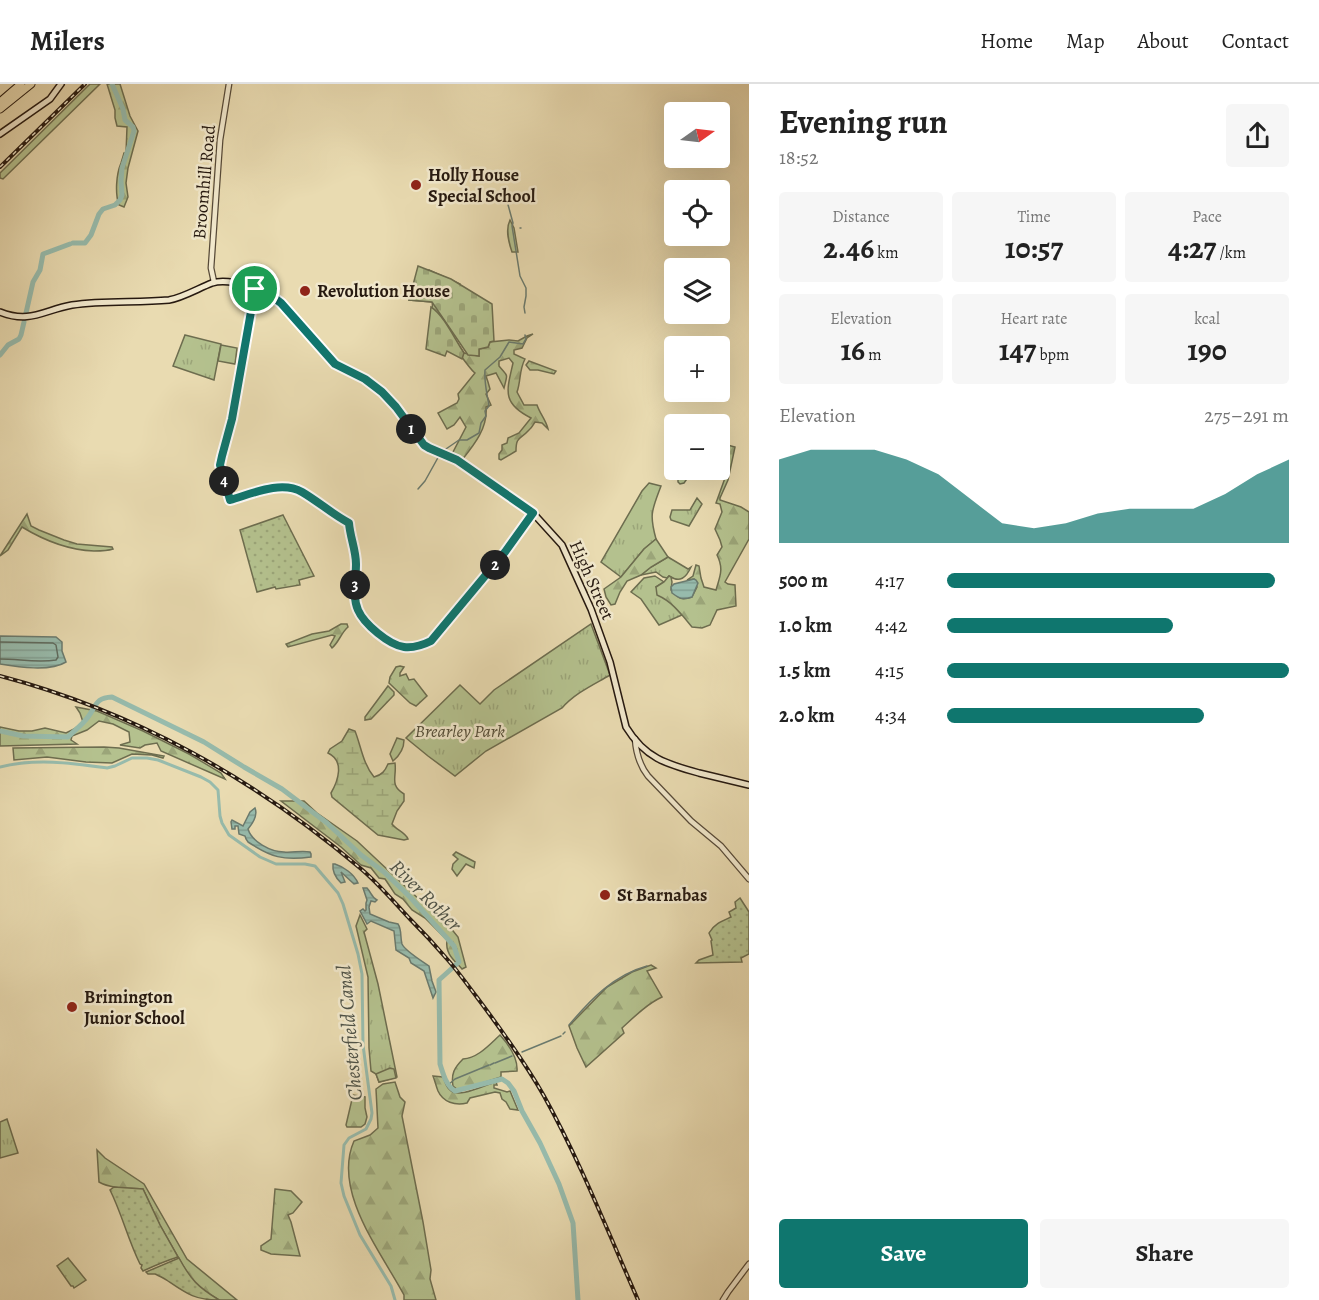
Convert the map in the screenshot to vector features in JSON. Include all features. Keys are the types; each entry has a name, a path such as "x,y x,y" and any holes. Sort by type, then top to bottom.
{"highway":[{"path":"0,102 21,84"},
{"path":"0,109 31,84"}],"main road":[{"path":"0,134 50,99 61,84"},
{"name":"High Street","path":"214,282 219,281 255,289 281,303 335,364 365,379 382,392 424,445 457,460 533,513 562,544 591,609 610,662 626,727 634,739"},
{"path":"0,312 14,316 31,316 88,303 171,300 214,282"},
{"path":"634,739 651,755 672,766 749,785"}],"street":[{"name":"Broomhill Road","path":"214,282 211,268 217,172 229,84"},
{"path":"255,289 232,419 220,465 230,500 279,488 294,489 349,523 356,563 355,599 363,618 377,632 395,644 405,647 421,646 431,641 505,552 533,513"},
{"name":"High Street","path":"634,739 643,770 691,821 721,846 749,879"},
{"path":"723,1300 749,1264"}],"green space":[{"path":"90,84 100,84 3,179 0,178 0,173"},
{"path":"107,84 120,84 130,116 138,131 128,168 126,183 128,197 124,207 119,205 117,184 119,168 124,153 126,153 127,127 117,126"},
{"path":"510,220 514,228 518,252 512,252 510,245 508,232"},
{"path":"418,266 451,279 492,304 494,341 490,342 488,347 479,349 479,356 468,355 432,302 409,300"},
{"path":"429,270 460,284 453,325 448,328 464,353 479,356 479,349 488,347 490,342 518,341 533,334 527,338 522,348 514,350 514,354 525,359 517,392 524,405 537,405 548,429 542,423 535,422 518,440 516,451 501,460 499,454 502,445 507,443 508,438 519,433 531,418 515,407 508,395 513,363 509,358 499,361 499,366 506,375 504,388 496,373 486,376 490,389 486,394 491,405 486,407 485,422 479,436 462,460 452,454 466,427 460,417 454,425 447,429 438,413 457,403 458,394 475,373 459,354 434,316 432,302 409,300 411,287"},
{"path":"431,307 445,322 464,353 462,359 447,351 445,356 426,349"},
{"path":"185,335 221,344 214,380 173,366"},
{"path":"221,345 237,348 235,364 218,361"},
{"path":"529,361 556,371 554,374 530,370 526,365"},
{"path":"730,446 735,447 730,471"},
{"path":"678,480 686,480 680,484"},
{"path":"724,480 728,480 720,500 749,512 749,539 725,582 735,585 736,606 717,610 710,625 702,628 692,627 681,613 657,595 656,587 669,576 672,582 671,590 676,595 682,599 692,597 697,587 694,579 687,580 693,576 696,565 699,566 704,587 716,590 721,569 717,555 722,547 715,529 722,512 720,504 716,503"},
{"path":"649,483 661,486 653,512 656,539 644,549 621,577 601,562 642,491"},
{"path":"697,498 702,504 689,526 671,520 672,510 690,510"},
{"path":"27,514 31,526 39,530 77,544 112,547 113,549 94,551 66,547 39,537 22,527 8,550 0,556"},
{"path":"283,515 314,576 299,580 300,585 276,589 275,587 257,592 240,530"},
{"path":"656,539 668,557 641,575 627,581 615,604 611,605 604,589 621,577 644,549"},
{"path":"668,557 688,569 691,567 685,577 676,579 669,576 667,578 656,572 641,575 651,567"},
{"path":"655,576 664,582 656,587 682,615 659,625 641,599 631,592 644,578"},
{"path":"341,624 347,624 348,627 332,648 330,645 335,636 332,635 288,647 286,644 312,634 329,631"},
{"name":"Brearley Park","path":"591,624 610,675 578,694 562,708 486,751 455,776 406,738 460,685 480,704 494,690"},
{"path":"396,667 404,667 400,676 406,674 409,680 414,679 427,696 416,706 389,683"},
{"path":"388,686 394,695 371,719 365,720 365,717"},
{"path":"76,707 97,711 143,731 189,754 221,773 225,779 161,751 157,743 140,748 120,745 130,742 129,732 113,724 99,721 87,730 72,736 71,740 77,744 0,746 0,727 19,731 45,728 66,733 74,729 83,722"},
{"path":"349,729 355,731 365,761 374,777 383,772 388,764 395,763 395,784 404,794 404,801 392,824 408,839 378,835 332,797 331,793 338,777 338,766 337,761 328,753 342,741"},
{"path":"397,738 404,740 404,743 401,752 393,761 390,754"},
{"path":"104,747 164,756 163,758 132,754 112,763 47,757 14,760 13,748"},
{"path":"281,801 304,801 357,841 423,903 429,901 458,937 466,967 462,969 456,963 449,953 447,940 425,918 412,910 403,899 395,894 385,879 379,878 371,868 361,865"},
{"path":"456,852 475,862 474,868 466,864 457,876 452,869 458,859 453,855"},
{"path":"740,898 749,912 749,954 741,958 742,962 696,963 713,955 709,933 721,921 731,917 729,912 736,908 735,902"},
{"path":"360,915 367,929 364,932 378,984 397,1077 379,1082 376,1074 371,1071 368,977 356,926"},
{"path":"651,965 656,968 647,971 662,997 646,1007 622,1028 624,1033 586,1067 569,1026 607,987 632,972"},
{"path":"500,1035 512,1052 517,1071 501,1072 501,1077 467,1088 458,1090 453,1086 452,1078 460,1062 478,1054"},
{"path":"390,1068 394,1069 396,1078 379,1082 376,1074"},
{"path":"433,1076 443,1077 449,1089 459,1093 496,1082 497,1085 494,1085 494,1088 510,1091 518,1110 510,1109 500,1093 495,1092 470,1098 467,1103 450,1102 440,1095"},
{"path":"395,1082 400,1097 405,1102 402,1116 423,1222 431,1270 430,1279 436,1300 404,1300 404,1295 362,1221 349,1180 349,1160 354,1141 370,1135 378,1128 376,1089 383,1084"},
{"path":"353,1095 365,1097 367,1117 365,1124 361,1127 347,1127 346,1125"},
{"path":"7,1119 18,1153 0,1158 0,1122"},
{"path":"97,1150 144,1184 187,1259 237,1300 219,1300 202,1290 190,1278 143,1189 115,1187 99,1182"},
{"path":"114,1187 143,1189 178,1257 143,1271 110,1190"},
{"path":"275,1189 291,1191 302,1202 293,1213 288,1215 300,1256 271,1254 261,1250 261,1246 271,1239"},
{"path":"68,1258 86,1280 74,1288 57,1266"},
{"path":"179,1258 196,1282 219,1300 192,1295 162,1277 146,1272"}],"water":[{"path":"694,579 698,583 692,597 677,597 672,593 671,587 674,584"},
{"path":"0,636 56,637 62,642 66,662 43,668 0,664"},
{"path":"255,808 253,822 248,829 253,838 279,852 310,852 311,857 278,857 248,842 245,836 239,834 238,826 232,829 232,820 243,826 250,812"},
{"path":"333,864 348,871 358,883 354,884 341,872 345,882 341,883 335,875"},
{"path":"363,888 367,888 377,900 371,901 370,914 398,924 404,947 429,966 436,992 433,998 424,971 396,950 394,931 371,921 367,924 360,911 366,910 367,900"}],"waterway":[{"path":"73,243 85,243 91,235 99,214 103,209 115,205 122,195 122,168 134,131 125,120 123,109 112,84"},
{"path":"507,201 513,223 520,276 526,288 525,313"},
{"path":"26,313 33,282 40,270 43,254 70,244"},
{"path":"0,355 8,345 19,339 24,322"},
{"path":"443,451 459,440 467,440 479,433 481,423 486,416 485,411 489,406 485,370 500,357 509,342 523,344 526,339 525,335"},
{"path":"418,489 440,454"},
{"name":"River Rother","path":"0,731 23,736 68,737 86,720 99,701 112,697 204,742 282,789 327,823 410,897 454,946 459,962 439,980 440,1064 445,1079 455,1091 502,1079 514,1091 559,1184 573,1223 578,1300"},
{"name":"Chesterfield Canal","path":"0,767 40,762 107,768 132,758 158,760 201,777 218,790 220,816 229,835 260,857 276,864 315,866 338,893 358,954 362,974 363,1045 372,1113 366,1129 349,1138 344,1145 341,1183 360,1235 391,1286 395,1300"},
{"path":"569,1025 604,989 624,975 647,966"},
{"path":"522,1052 561,1036"},
{"path":"495,1063 512,1056"},
{"path":"490,1065 494,1063"},
{"path":"448,1085 455,1079 489,1065"}],"railway":[{"path":"0,167 85,84"},
{"path":"0,676 98,708 190,752 235,777 278,805 373,880 454,968 494,1020 528,1070 570,1146 638,1300"}],"place":[{"name":"Holly House Special School","path":"416,185"},
{"name":"Revolution House","path":"305,291"},
{"name":"St Barnabas","path":"605,895"},
{"name":"Brimington Junior School","path":"72,1007"}],"route":[{"path":"255,289 281,303 335,364 365,379 382,392 424,445 457,460 533,513 505,552 442,629 431,641 421,646 405,647 395,644 377,632 358,610 355,599 356,563 349,523 294,489 264,490 230,500 220,465 232,419 255,289"}]}
